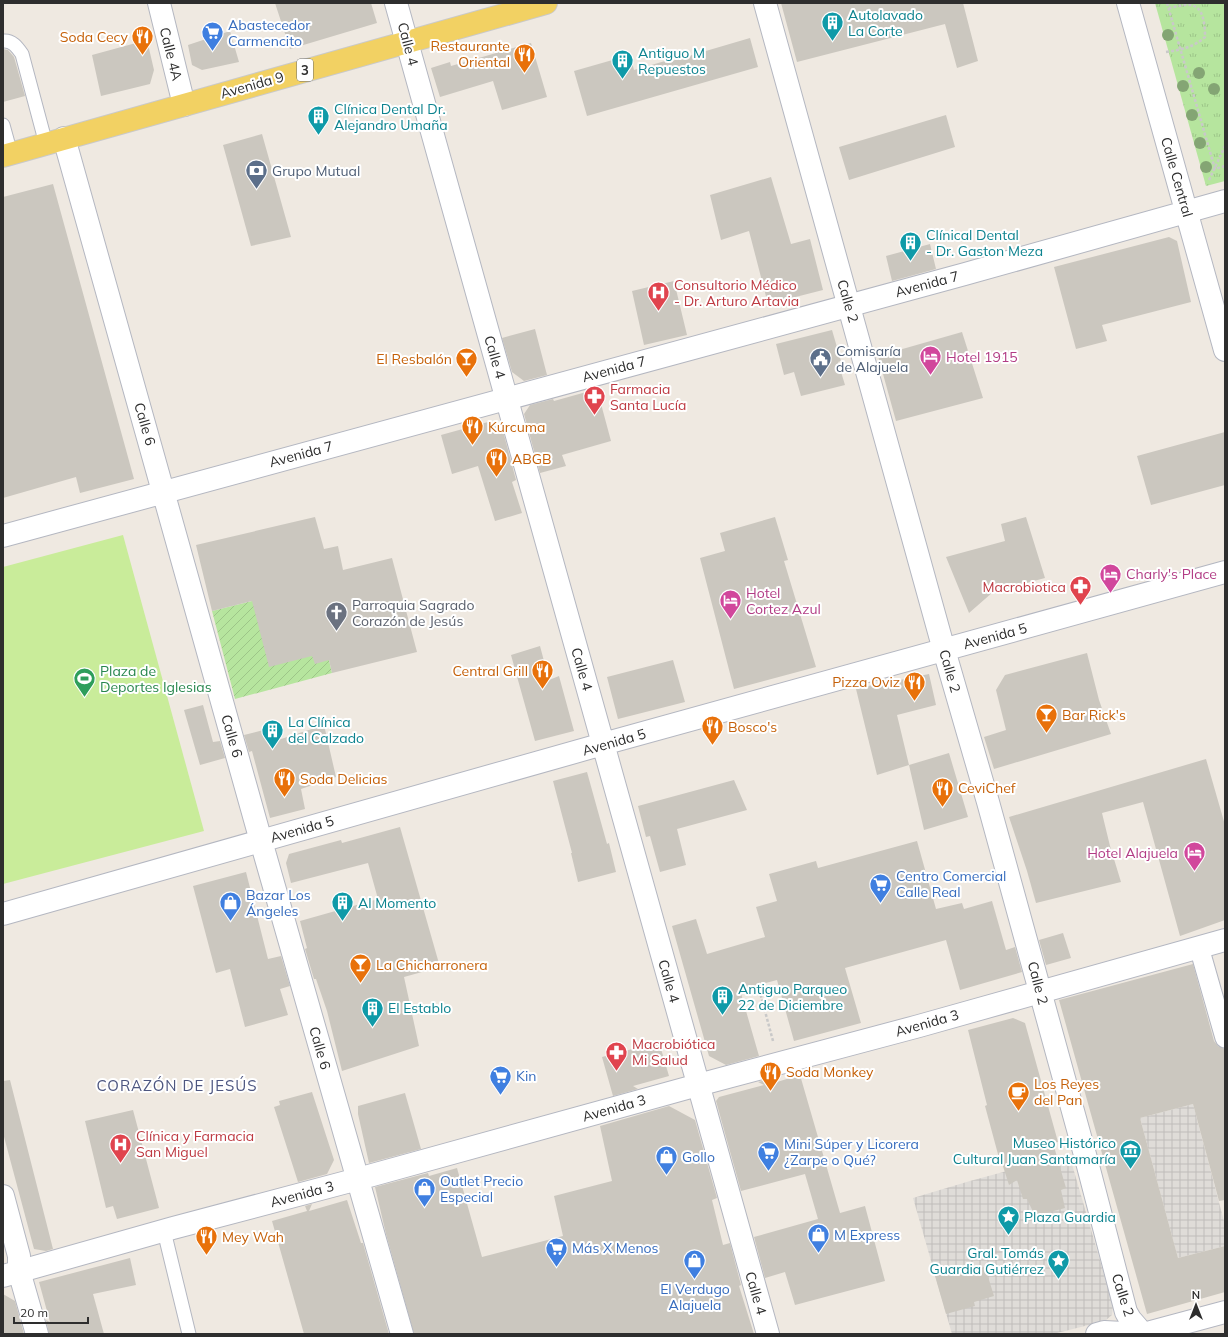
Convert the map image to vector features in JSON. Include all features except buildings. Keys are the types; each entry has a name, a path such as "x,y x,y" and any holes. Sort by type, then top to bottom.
{"main road":[{"name":"Avenida 9","path":"7,155 546,3"}],"street":[{"name":"Calle 4A","path":"159,3 184,105"},
{"name":"Calle 4","path":"396,3 768,1334"},
{"name":"Calle 2","path":"765,3 1040,991 1126,1312 1143,1334"},
{"name":"Calle Central","path":"1128,3 1225,350"},
{"name":"Calle 6","path":"55,141 164,491 261,841 402,1334"},
{"name":"Avenida 7","path":"3,536 1225,201"},
{"name":"Avenida 5","path":"3,914 603,744 1225,572"},
{"name":"Avenida 3","path":"11,1274 698,1085 919,1026 1225,940"},
{"path":"1200,947 1225,1038"},
{"path":"3,1196 19,1256 11,1274 37,1334"},
{"path":"1097,1334 1104,1332 1143,1334 1225,1312"}],"lane":[{"path":"3,41 8,41 16,45 22,54 55,141"},
{"path":"3,125 7,155"},
{"path":"164,1231 188,1334"}],"path":[{"path":"1167,3 1215,169"},
{"path":"1164,53 1181,50 1198,43 1205,37 1204,20 1201,12 1195,6 1189,4 1169,8"},
{"path":"1206,187 1225,146"},
{"path":"1215,169 1225,166"},
{"path":"758,985 774,1042"}],"green space":[{"path":"1155,3 1225,3 1225,181 1206,186"},
{"name":"Plaza de Deportes Iglesias","path":"123,535 204,831 3,884 3,567"},
{"path":"288,592 312,656 329,660 332,673 235,699 212,611"}],"shaded area":[{"path":"1193,1104 1225,1225 1225,1246 1178,1258 1140,1118"},
{"name":"Plaza Guardia","path":"1069,1154 1113,1305 1112,1315 1105,1321 1053,1334 952,1334 913,1198"}],"place":[{"name":"Autolavado La Corte","path":"832,42"},
{"name":"Abastecedor Carmencito","path":"213,52"},
{"name":"Soda Cecy","path":"143,56"},
{"name":"Restaurante Oriental","path":"525,74"},
{"name":"Antiguo M Repuestos","path":"623,80"},
{"name":"Clínica Dental Dr. Alejandro Umaña","path":"319,136"},
{"name":"Grupo Mutual","path":"257,190"},
{"name":"Clínical Dental - Dr. Gaston Meza","path":"911,262"},
{"name":"Consultorio Médico - Dr. Arturo Artavia","path":"659,312"},
{"name":"Hotel 1915","path":"930,376"},
{"name":"El Resbalón","path":"467,378"},
{"name":"Comisaría de Alajuela","path":"820,378"},
{"name":"Farmacia Santa Lucía","path":"595,416"},
{"name":"Kúrcuma","path":"472,446"},
{"name":"ABGB","path":"497,478"},
{"name":"Charly's Place","path":"1110,594"},
{"name":"Macrobiotica","path":"1081,606"},
{"name":"Hotel Cortez Azul","path":"731,620"},
{"name":"Parroquia Sagrado Corazón de Jesús","path":"336,632"},
{"name":"Central Grill","path":"543,690"},
{"name":"Plaza de Deportes Iglesias","path":"85,698"},
{"name":"Pizza Oviz","path":"915,702"},
{"name":"Bar Rick's","path":"1047,734"},
{"name":"Bosco's","path":"712,746"},
{"name":"La Clínica del Calzado","path":"273,750"},
{"name":"Soda Delicias","path":"284,798"},
{"name":"CeviChef","path":"942,808"},
{"name":"Hotel Alajuela","path":"1194,872"},
{"name":"Centro Comercial Calle Real","path":"881,904"},
{"name":"Bazar Los Ángeles","path":"231,922"},
{"name":"Al Momento","path":"343,922"},
{"name":"La Chicharronera","path":"360,984"},
{"name":"Antiguo Parqueo 22 de Diciembre","path":"723,1016"},
{"name":"El Establo","path":"373,1028"},
{"name":"Macrobiótica Mi Salud","path":"617,1072"},
{"name":"Soda Monkey","path":"770,1092"},
{"name":"Kin","path":"500,1096"},
{"name":"Los Reyes del Pan","path":"1018,1112"},
{"name":"Clínica y Farmacia San Miguel","path":"121,1164"},
{"name":"Museo Histórico Cultural Juan Santamaría","path":"1131,1170"},
{"name":"Mini Súper y Licorera ¿Zarpe o Qué?","path":"768,1172"},
{"name":"Gollo","path":"666,1176"},
{"name":"Outlet Precio Especial","path":"425,1208"},
{"name":"Plaza Guardia","path":"1008,1236"},
{"name":"M Express","path":"818,1254"},
{"name":"Mey Wah","path":"206,1256"},
{"name":"Más X Menos","path":"557,1268"},
{"name":"El Verdugo Alajuela","path":"695,1280"},
{"name":"Gral. Tomás Guardia Gutiérrez","path":"1059,1280"}],"district":[{"name":"CORAZÓN DE JESÚS","path":"177,1086"}]}
